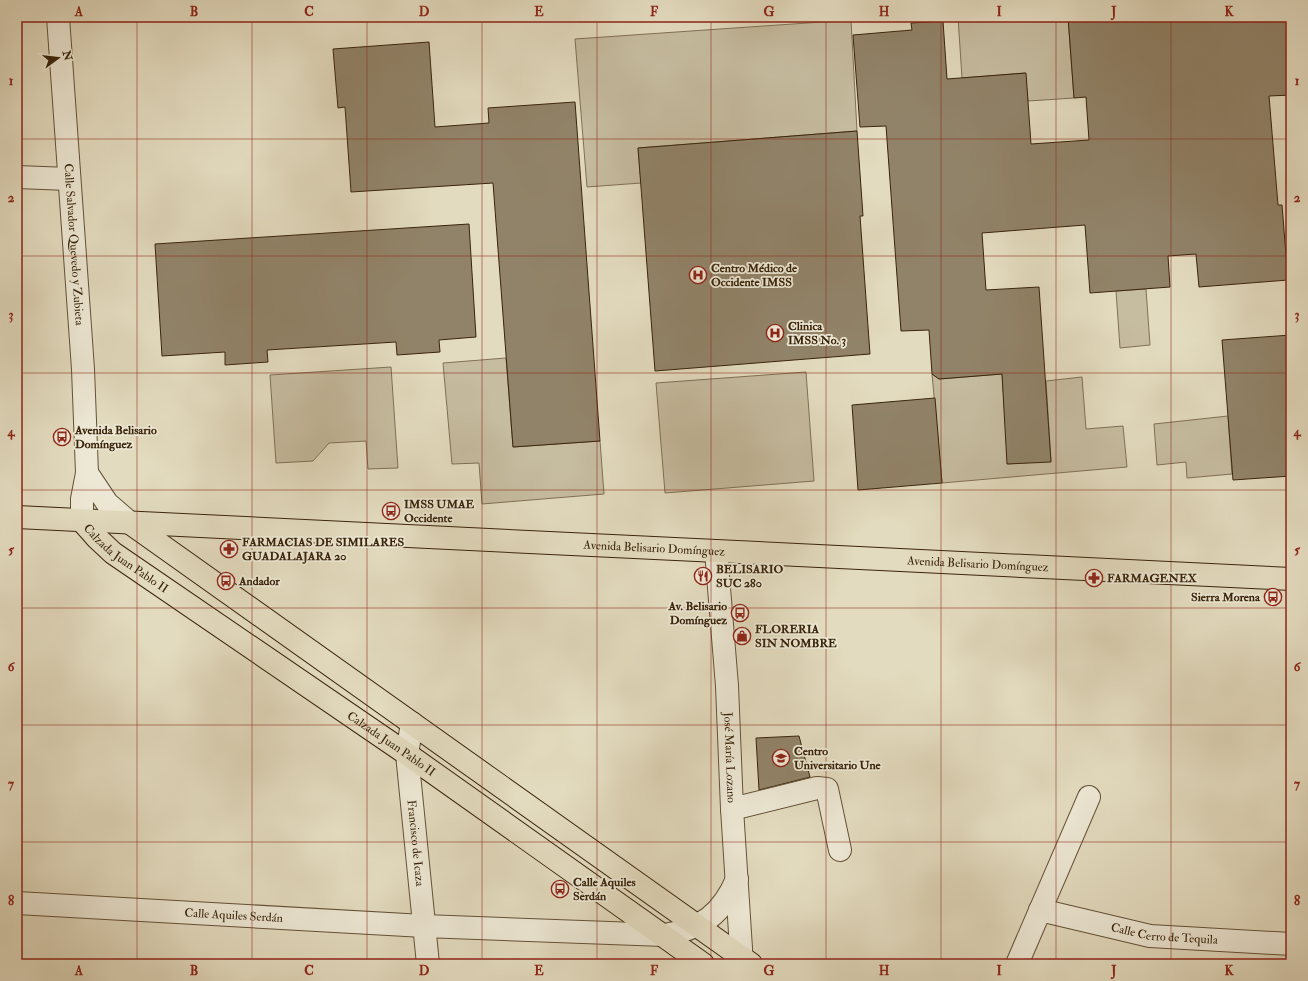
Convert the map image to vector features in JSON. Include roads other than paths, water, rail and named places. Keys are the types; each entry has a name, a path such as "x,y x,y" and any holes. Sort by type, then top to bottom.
{"main road":[{"name":"Avenida Belisario Domínguez","path":"17,517 1291,580"},
{"name":"Calzada Juan Pablo II","path":"82,521 113,553 407,754 704,964"},
{"path":"130,523 698,926 745,962"}],"street":[{"name":"Calle Salvador Quevedo y Zubieta","path":"58,17 82,369 87,473 82,499 82,521"},
{"path":"17,177 69,179"},
{"path":"87,473 107,503 130,523"},
{"name":"José María Lozano","path":"716,552 727,686 732,809 745,962"},
{"name":"Francisco de Icaza","path":"412,723 407,754 428,964"},
{"path":"732,809 817,788 827,789 840,850"},
{"path":"1016,964 1090,797"},
{"name":"Calle Aquiles Serdán","path":"17,903 424,926 664,935 681,932 698,926 710,917 722,906 731,893 737,879"},
{"name":"Calle Cerro de Tequila","path":"1040,910 1150,936 1291,944"}],"place":[{"name":"Centro Médico de Occidente IMSS","path":"698,275"},
{"name":"Clinica IMSS No. 3","path":"775,333"},
{"name":"Avenida Belisario Domínguez","path":"62,437"},
{"name":"IMSS UMAE Occidente","path":"391,511"},
{"name":"FARMACIAS DE SIMILARES GUADALAJARA 20","path":"229,549"},
{"name":"BELISARIO SUC 280","path":"703,576"},
{"name":"FARMAGENEX","path":"1094,578"},
{"name":"Andador","path":"226,581"},
{"name":"Sierra Morena","path":"1273,597"},
{"name":"Av. Belisario Domínguez","path":"740,613"},
{"name":"FLORERIA SIN NOMBRE","path":"742,636"},
{"name":"Centro Universitario Une","path":"781,758"},
{"name":"Calle Aquiles Serdán","path":"560,889"}]}
